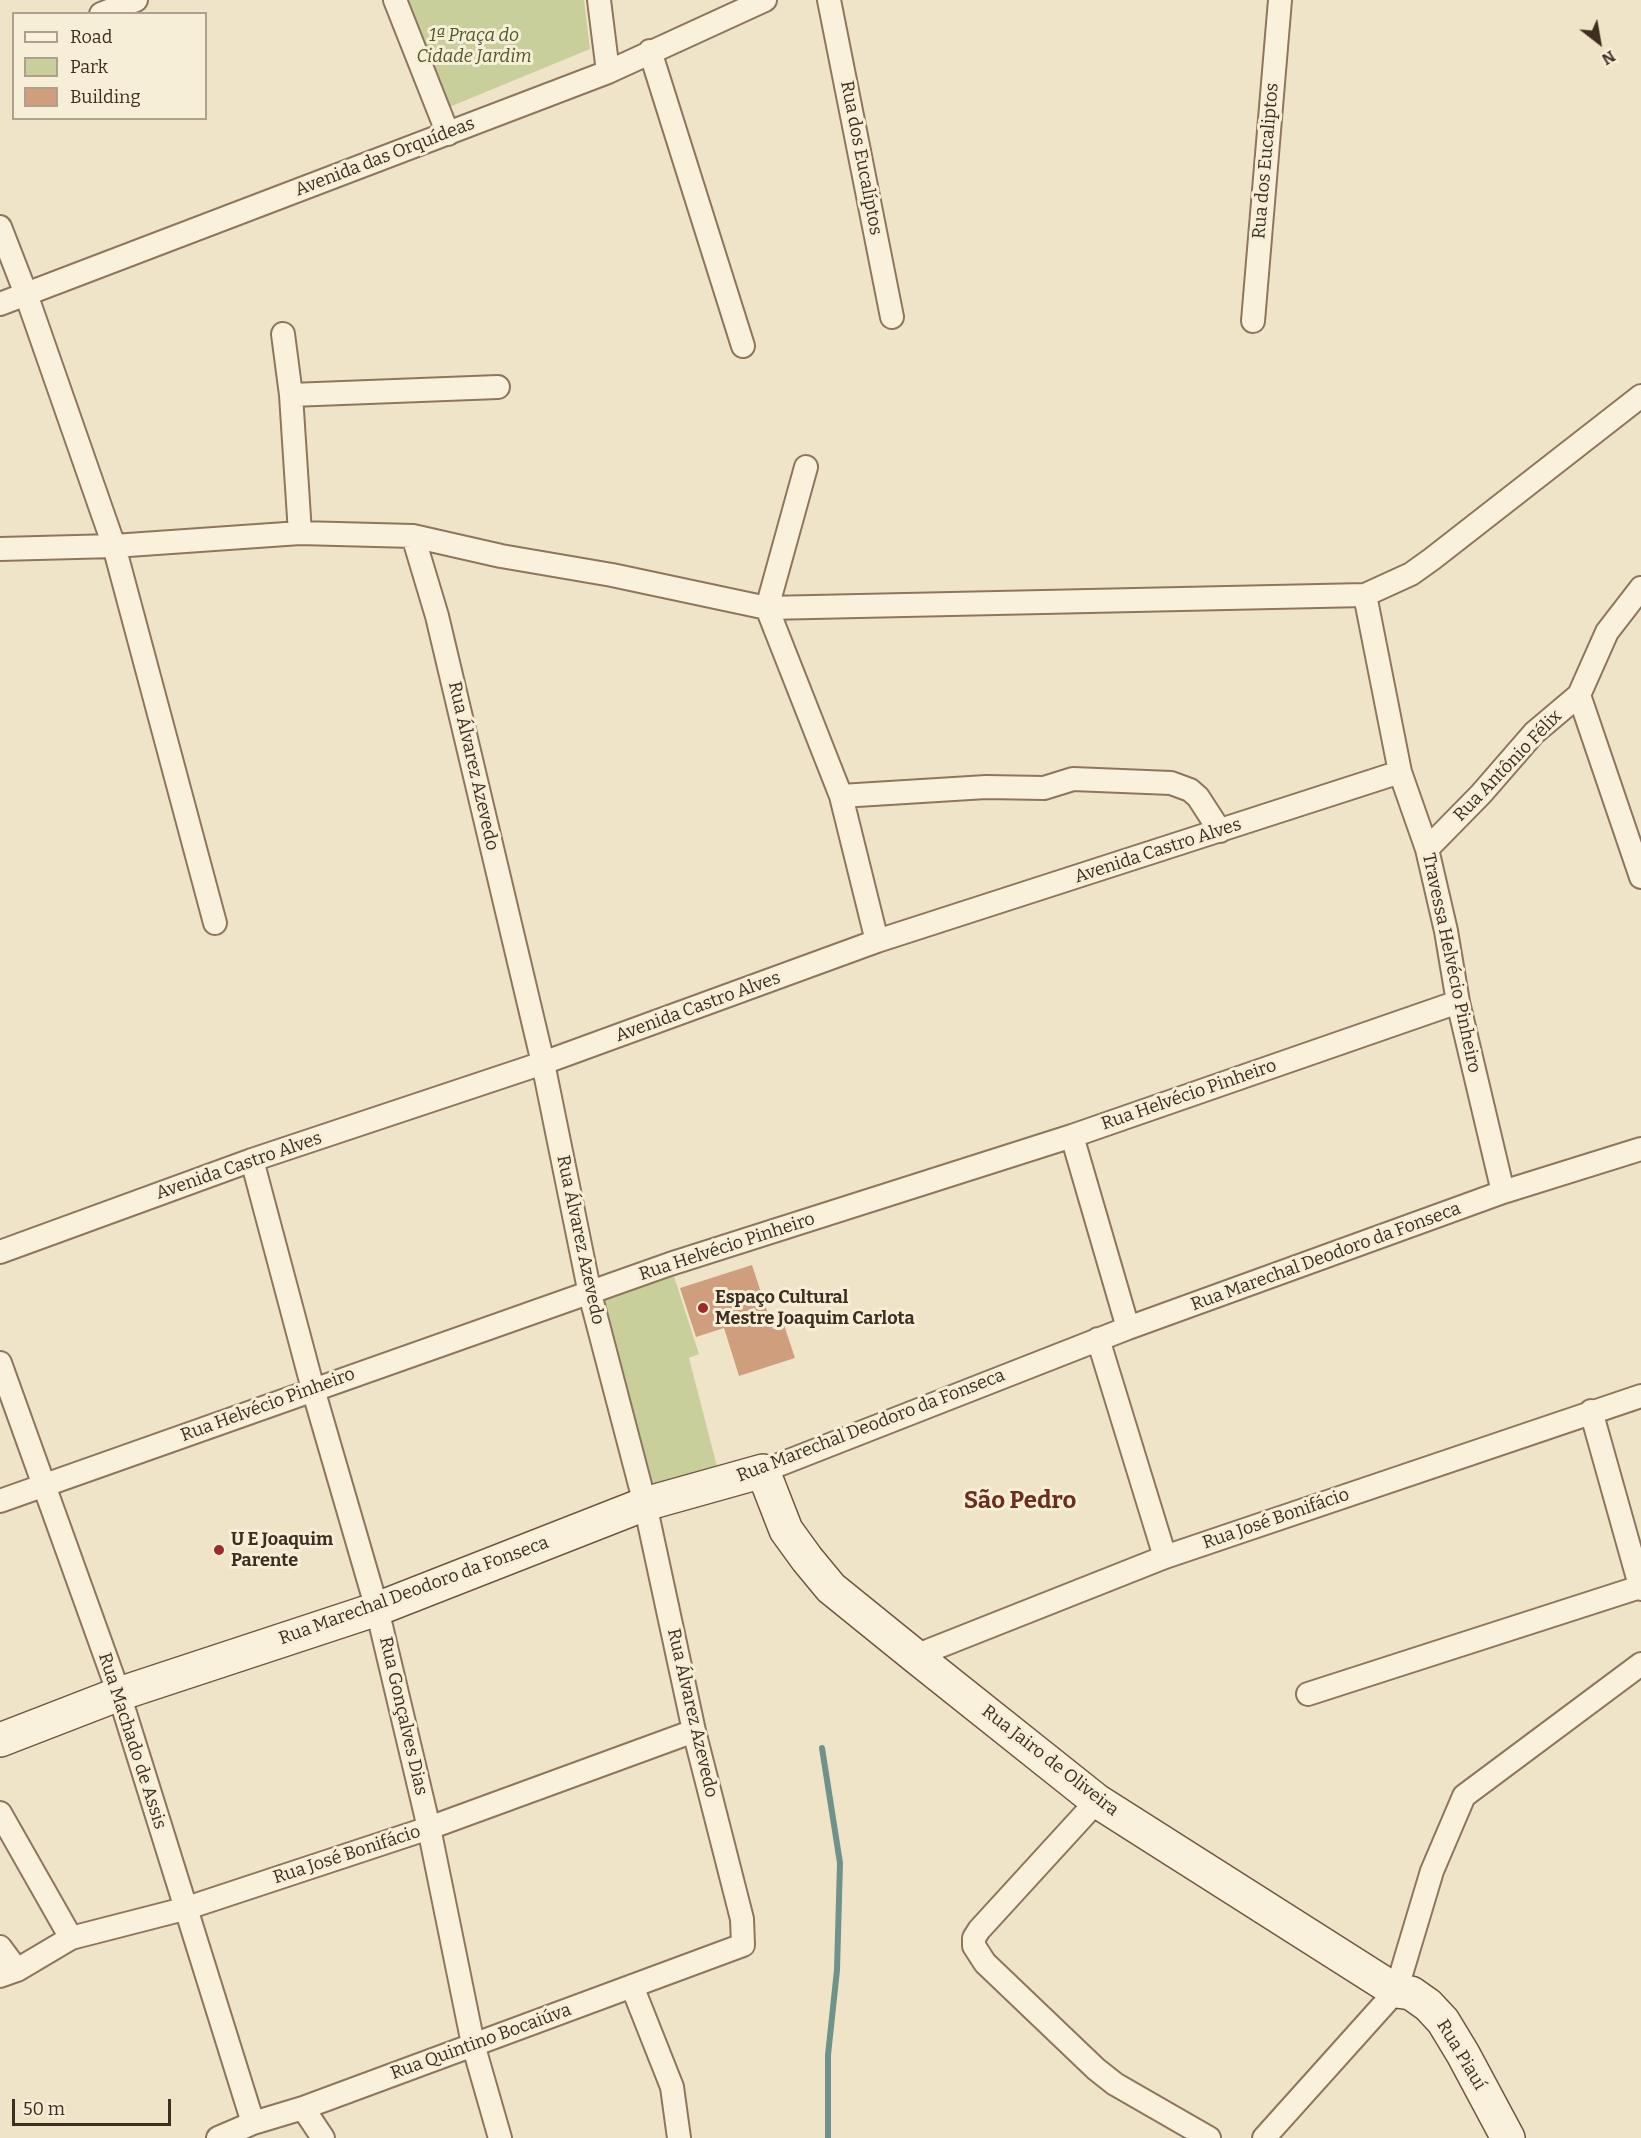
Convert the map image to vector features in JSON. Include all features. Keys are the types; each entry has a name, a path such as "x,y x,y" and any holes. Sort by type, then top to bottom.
{"street":[{"path":"106,12 136,0"},
{"path":"395,0 448,134"},
{"path":"599,0 608,72"},
{"name":"Avenida das Orquídeas","path":"0,304 608,72 765,0"},
{"name":"Rua dos Eucalíptos","path":"829,0 892,317"},
{"name":"Rua dos Eucaliptos","path":"1253,321 1280,0"},
{"path":"650,51 743,346"},
{"path":"0,227 26,294 114,546 215,922"},
{"path":"283,334 291,395 300,533"},
{"path":"291,395 498,387"},
{"path":"0,549 114,546 300,533 413,536 501,556 612,575 768,609 1365,595 1411,573 1432,559 1641,396"},
{"path":"806,467 768,609 841,796 877,941"},
{"name":"Rua Álvarez Azevedo","path":"413,536 437,616 543,1063 590,1294 645,1504 694,1731 742,1919 743,1945"},
{"name":"Rua Antônio Félix","path":"1427,849 1481,794 1534,733 1579,695 1607,632 1641,588"},
{"name":"Travessa Helvécio Pinheiro","path":"1365,595 1400,772 1427,849 1446,931 1458,1002 1503,1192"},
{"path":"1579,695 1641,877"},
{"name":"Avenida Castro Alves","path":"0,1252 252,1160 543,1063 877,941 1400,772"},
{"path":"841,796 986,787 1044,788 1073,779 1172,783 1190,790 1198,797 1220,831"},
{"name":"Rua Helvécio Pinheiro","path":"0,1501 670,1264 1072,1136 1458,1002"},
{"path":"1072,1136 1128,1328"},
{"name":"Rua Marechal Deodoro da Fonseca","path":"0,1740 119,1694 377,1609 645,1504 763,1471 1098,1339 1503,1192 1641,1149"},
{"name":"Rua Gonçalves Dias","path":"252,1160 313,1389 377,1609 429,1828 473,2044 500,2138"},
{"path":"1098,1339 1165,1557"},
{"name":"Rua Machado de Assis","path":"0,1363 119,1694 184,1909 253,2123"},
{"name":"Rua José Bonifácio","path":"915,1656 1165,1557 1641,1396"},
{"path":"1308,1694 1641,1588 1591,1412"},
{"name":"Rua Jairo de Oliveira","path":"763,1471 786,1530 831,1588 1097,1801 1396,1991"},
{"path":"1264,2138 1396,1991 1432,1871 1464,1796 1641,1664"},
{"name":"Rua José Bonifácio","path":"9,1973 71,1938 184,1909 429,1828 694,1731"},
{"path":"1097,1801 979,1929 974,1938 974,1946 985,1963 1096,2069 1115,2084 1209,2138"},
{"path":"0,1813 71,1938"},
{"name":"Rua Quintino Bocaiúva","path":"218,2138 253,2123 303,2108 743,1945"},
{"path":"0,1947 9,1973"},
{"path":"632,1986 672,2087 679,2138"},
{"name":"Rua Piauí","path":"1396,1991 1411,1993 1443,2021 1508,2138"},
{"path":"303,2108 323,2138"}],"green space":[{"name":"1ª Praça do Cidade Jardim","path":"406,0 584,0 590,49 447,108"},
{"path":"670,1264 699,1354 689,1358 721,1482 645,1504 590,1294"}],"building":[{"path":"752,1265 773,1329 784,1325 795,1358 739,1376 724,1328 696,1337 680,1288"}],"waterway":[{"path":"822,1748 840,1863 837,1970 828,2055 828,2138"}],"place":[{"name":"Espaço Cultural Mestre Joaquim Carlota","path":"703,1308"},
{"name":"U E Joaquim Parente","path":"219,1550"}],"district":[{"name":"São Pedro","path":"1020,1501"}]}
